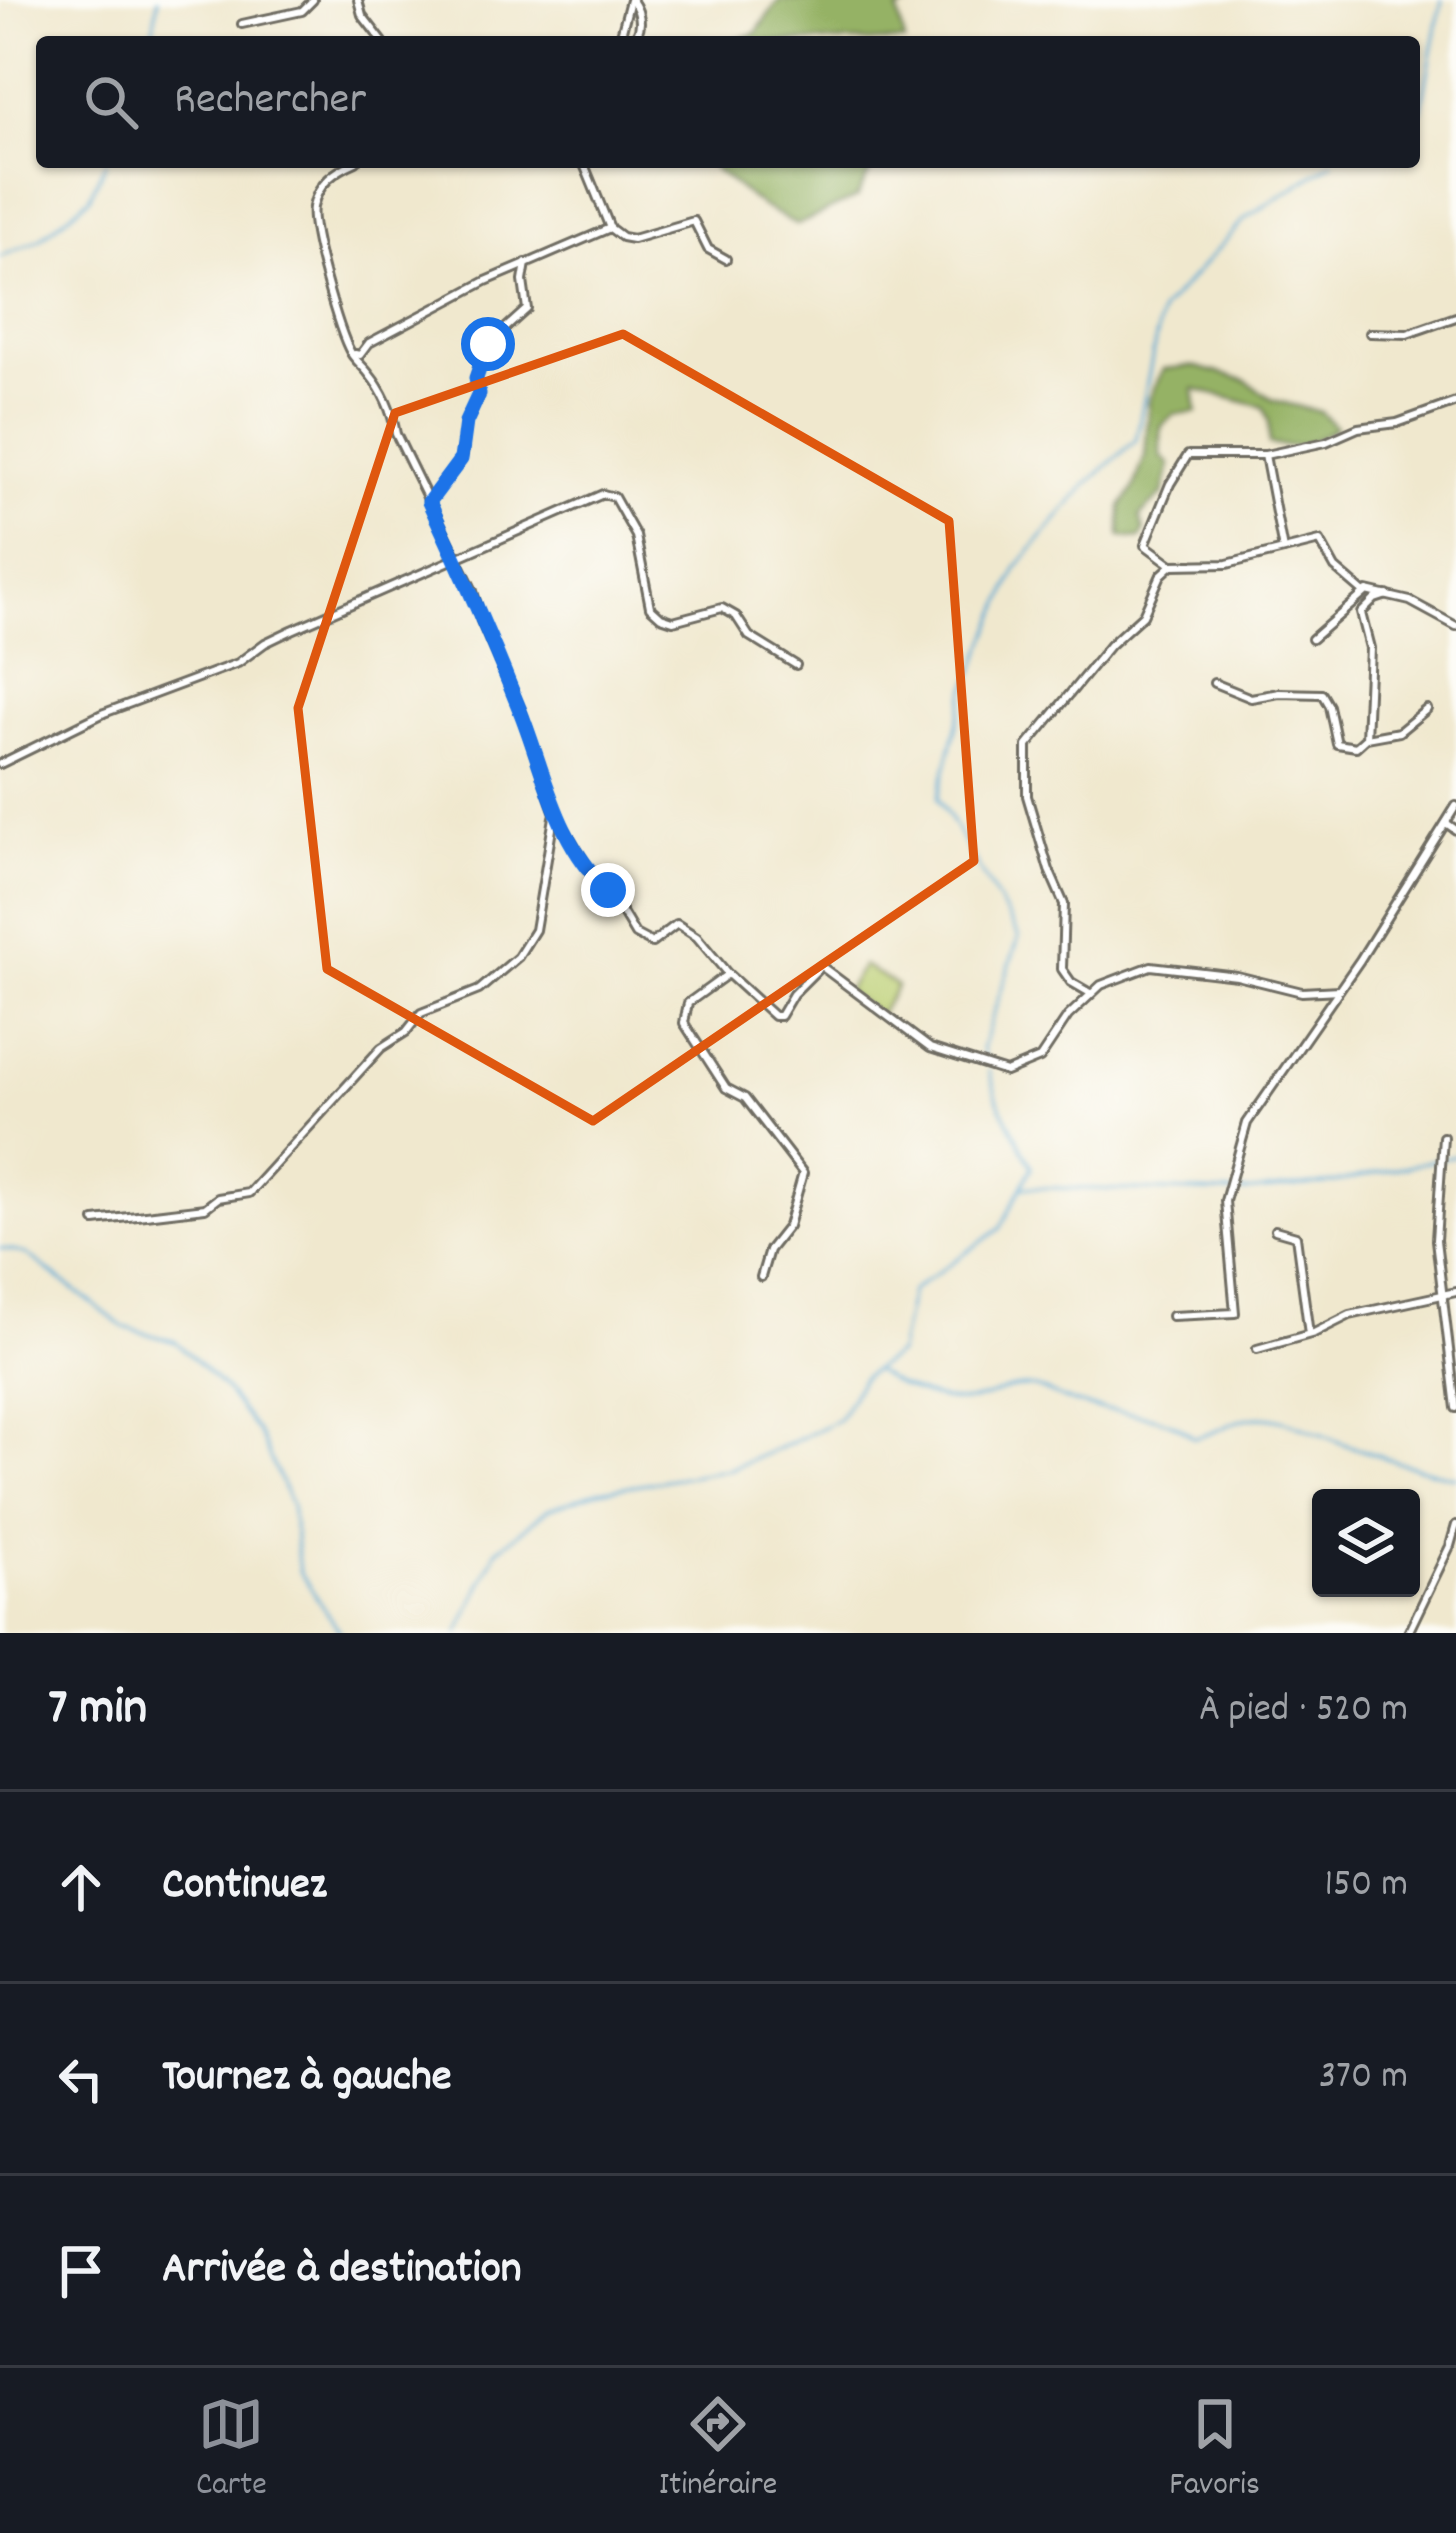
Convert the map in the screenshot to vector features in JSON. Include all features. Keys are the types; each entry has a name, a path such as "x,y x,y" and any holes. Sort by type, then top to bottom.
{"street":[{"path":"242,24 302,11 314,0"},
{"path":"358,0 362,15 378,36"},
{"path":"621,36 631,0"},
{"path":"631,0 640,23 636,36"},
{"path":"341,168 319,192 311,212 331,296 351,353 372,377 393,415 396,434 473,591 555,813 635,934 652,943 677,924 698,937 728,974 774,1016 780,1016 821,966 930,1048 1006,1072 1040,1058 1068,1016 1101,986 1151,966 1237,976 1302,992 1339,990"},
{"path":"585,168 610,228 622,237 633,239 694,220 708,249 725,259"},
{"path":"351,353 360,355 369,343 526,263 610,228"},
{"path":"429,502 461,459 466,422 479,394 476,378 482,355 527,309 526,263"},
{"path":"1370,333 1407,334 1456,317"},
{"path":"1456,402 1397,423 1358,428 1326,442 1265,455 1188,455 1170,484 1145,545 1172,565 1226,564 1320,541 1335,568 1364,592 1390,594 1456,626"},
{"path":"1265,455 1283,550"},
{"path":"0,764 104,713 238,663 265,643 603,494 614,497 636,536 650,607 661,617 673,620 722,608 736,616 749,636 796,665"},
{"path":"1092,994 1071,982 1062,969 1064,904 1048,870 1027,796 1027,746 1110,645 1142,615 1161,575 1172,565"},
{"path":"1312,639 1364,592"},
{"path":"1366,737 1370,648 1361,613 1375,599 1390,594"},
{"path":"1214,683 1252,698 1322,694 1337,744 1356,747 1366,737 1399,731 1426,709"},
{"path":"1172,1316 1235,1313 1225,1201 1247,1123 1339,990 1456,806"},
{"path":"95,1221 205,1208 218,1198 249,1193 381,1048 406,1032 422,1013 479,990 518,957 536,930 555,813"},
{"path":"1446,824 1456,830"},
{"path":"728,974 688,1003 684,1023 726,1088 745,1098 802,1173 788,1226 769,1250 761,1277"},
{"path":"1443,1137 1436,1211 1456,1408"},
{"path":"1275,1230 1296,1236 1309,1334"},
{"path":"1257,1349 1309,1334 1350,1315 1456,1292"},
{"path":"1408,1633 1456,1525"}],"highlighted area":[{"path":"623,334 949,521 974,861 593,1121 327,969 298,708 395,413"}],"green space":[{"path":"779,0 916,1 898,12 904,36 748,36 755,34"},
{"path":"872,168 857,197 797,225 760,205 714,169"},
{"path":"1193,366 1245,380 1273,400 1321,412 1336,427 1304,443 1269,444 1263,407 1194,389 1197,412 1174,414 1161,427 1161,456 1170,465 1163,494 1140,516 1144,532 1140,539 1121,537 1121,507 1134,488 1145,456 1149,399 1163,369"},
{"path":"863,965 897,986 879,1015 846,991"}],"waterway":[{"path":"152,36 158,0"},
{"path":"1420,111 1442,0"},
{"path":"0,257 40,239 89,198 103,168"},
{"path":"986,1062 982,1048 1019,937 938,798 965,692 1018,566 1087,484 1136,440 1161,311 1245,219 1324,168"},
{"path":"459,1633 496,1551 548,1509 599,1491 730,1469 839,1419 862,1378 898,1353 911,1291 1000,1229 1032,1167 998,1101 989,1071"},
{"path":"1024,1187 1234,1193 1333,1183 1456,1155"},
{"path":"0,1248 26,1254 124,1327 176,1342 224,1388 259,1434 291,1505 299,1571 341,1633"},
{"path":"875,1371 912,1391 955,1401 1034,1388 1080,1405 1155,1417 1194,1438 1249,1418 1278,1419 1383,1457 1456,1477"}],"route":[{"path":"488,344 476,378 479,394 459,450 461,459 429,502 473,591 555,813 592,875 608,890"}]}
